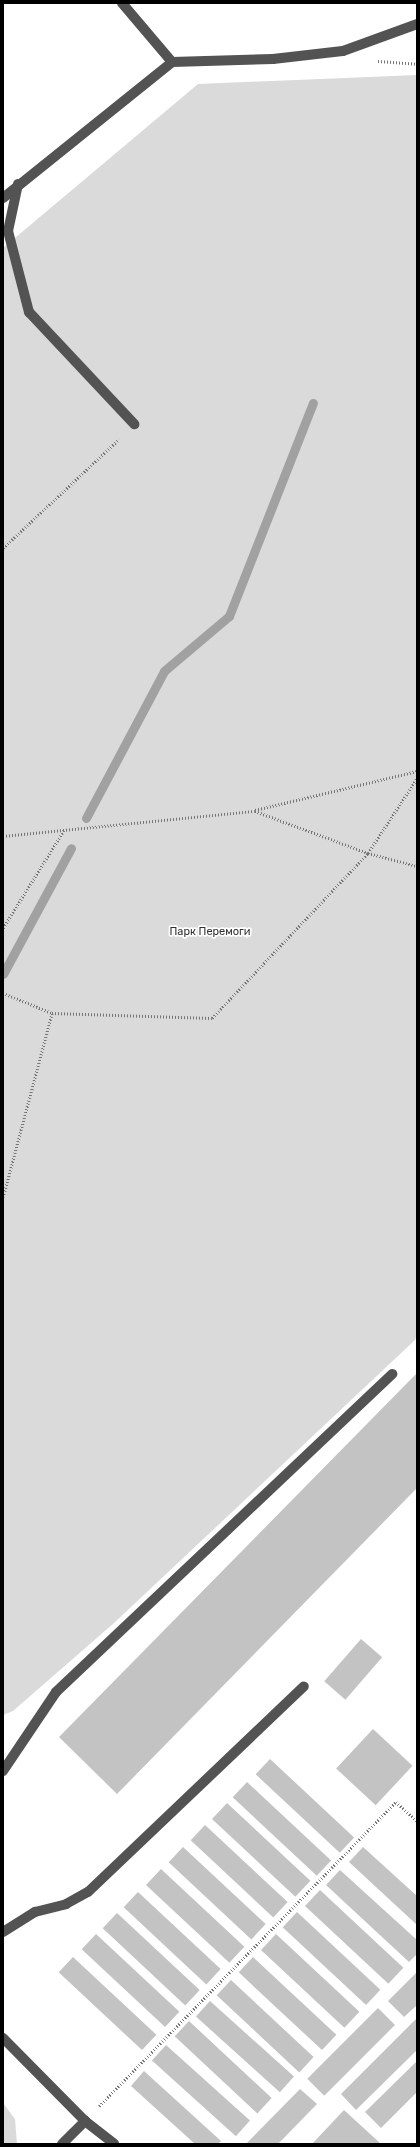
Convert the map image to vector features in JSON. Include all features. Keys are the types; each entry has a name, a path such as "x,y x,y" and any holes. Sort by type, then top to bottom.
{"lane":[{"path":"122,3 172,62"},
{"path":"3,198 18,184 172,62 273,60 343,51 417,24"},
{"path":"18,184 8,231 29,312 134,424"},
{"path":"3,1771 56,1692 392,1374"},
{"path":"3,1932 35,1912 66,1904 88,1892 304,1686"},
{"path":"3,2038 85,2121 114,2144"},
{"path":"62,2144 85,2121"}],"path":[{"path":"3,548 134,424"},
{"path":"3,836 254,811 417,771"},
{"path":"4,994 52,1013 212,1018 368,853 417,778"},
{"path":"254,811 368,853 417,866"},
{"path":"3,928 64,830"},
{"path":"3,1197 52,1013"},
{"path":"85,2121 396,1802 417,1821"}],"green space":[{"name":"Парк Перемоги","path":"417,75 417,1334 415,1340 114,1623 13,1711 3,1715 3,248 198,84"},
{"path":"3,2103 15,2119 17,2144 3,2144"}],"building":[{"path":"417,1373 417,1488 117,1794 59,1737"},
{"path":"361,1639 382,1657 345,1700 324,1681"},
{"path":"373,1729 412,1766 376,1805 336,1768"},
{"path":"270,1759 354,1837 340,1853 256,1774"},
{"path":"247,1782 331,1860 317,1876 233,1797"},
{"path":"227,1803 310,1881 295,1897 212,1819"},
{"path":"205,1825 288,1902 273,1917 191,1840"},
{"path":"183,1847 266,1924 251,1939 169,1862"},
{"path":"363,1847 417,1896 417,1925 349,1862"},
{"path":"161,1869 244,1947 229,1963 146,1885"},
{"path":"340,1870 417,1940 417,1954 409,1962 326,1885"},
{"path":"320,1890 403,1968 388,1984 305,1906"},
{"path":"138,1892 221,1969 206,1984 124,1907"},
{"path":"297,1912 380,1990 366,2005 283,1927"},
{"path":"117,1913 200,1990 185,2005 103,1928"},
{"path":"96,1934 179,2012 165,2027 82,1949"},
{"path":"276,1934 359,2012 344,2028 261,1950"},
{"path":"73,1957 156,2035 142,2050 59,1972"},
{"path":"253,1957 336,2035 322,2050 239,1972"},
{"path":"417,1972 417,2005 404,2017 388,2001"},
{"path":"231,1980 314,2057 299,2072 217,1995"},
{"path":"210,2001 294,2077 280,2092 196,2017"},
{"path":"378,2008 395,2025 324,2096 307,2079"},
{"path":"417,2018 417,2050 356,2110 341,2094"},
{"path":"189,2021 272,2098 257,2113 175,2036"},
{"path":"166,2045 250,2121 236,2136 152,2061"},
{"path":"417,2061 417,2092 381,2128 365,2112"},
{"path":"144,2071 221,2141 218,2144 195,2144 131,2086"},
{"path":"300,2089 317,2104 278,2144 246,2144"},
{"path":"344,2110 381,2144 312,2144"}],"waterway":[{"path":"86,818 164,671 229,616 313,403"},
{"path":"3,974 71,848"}]}
